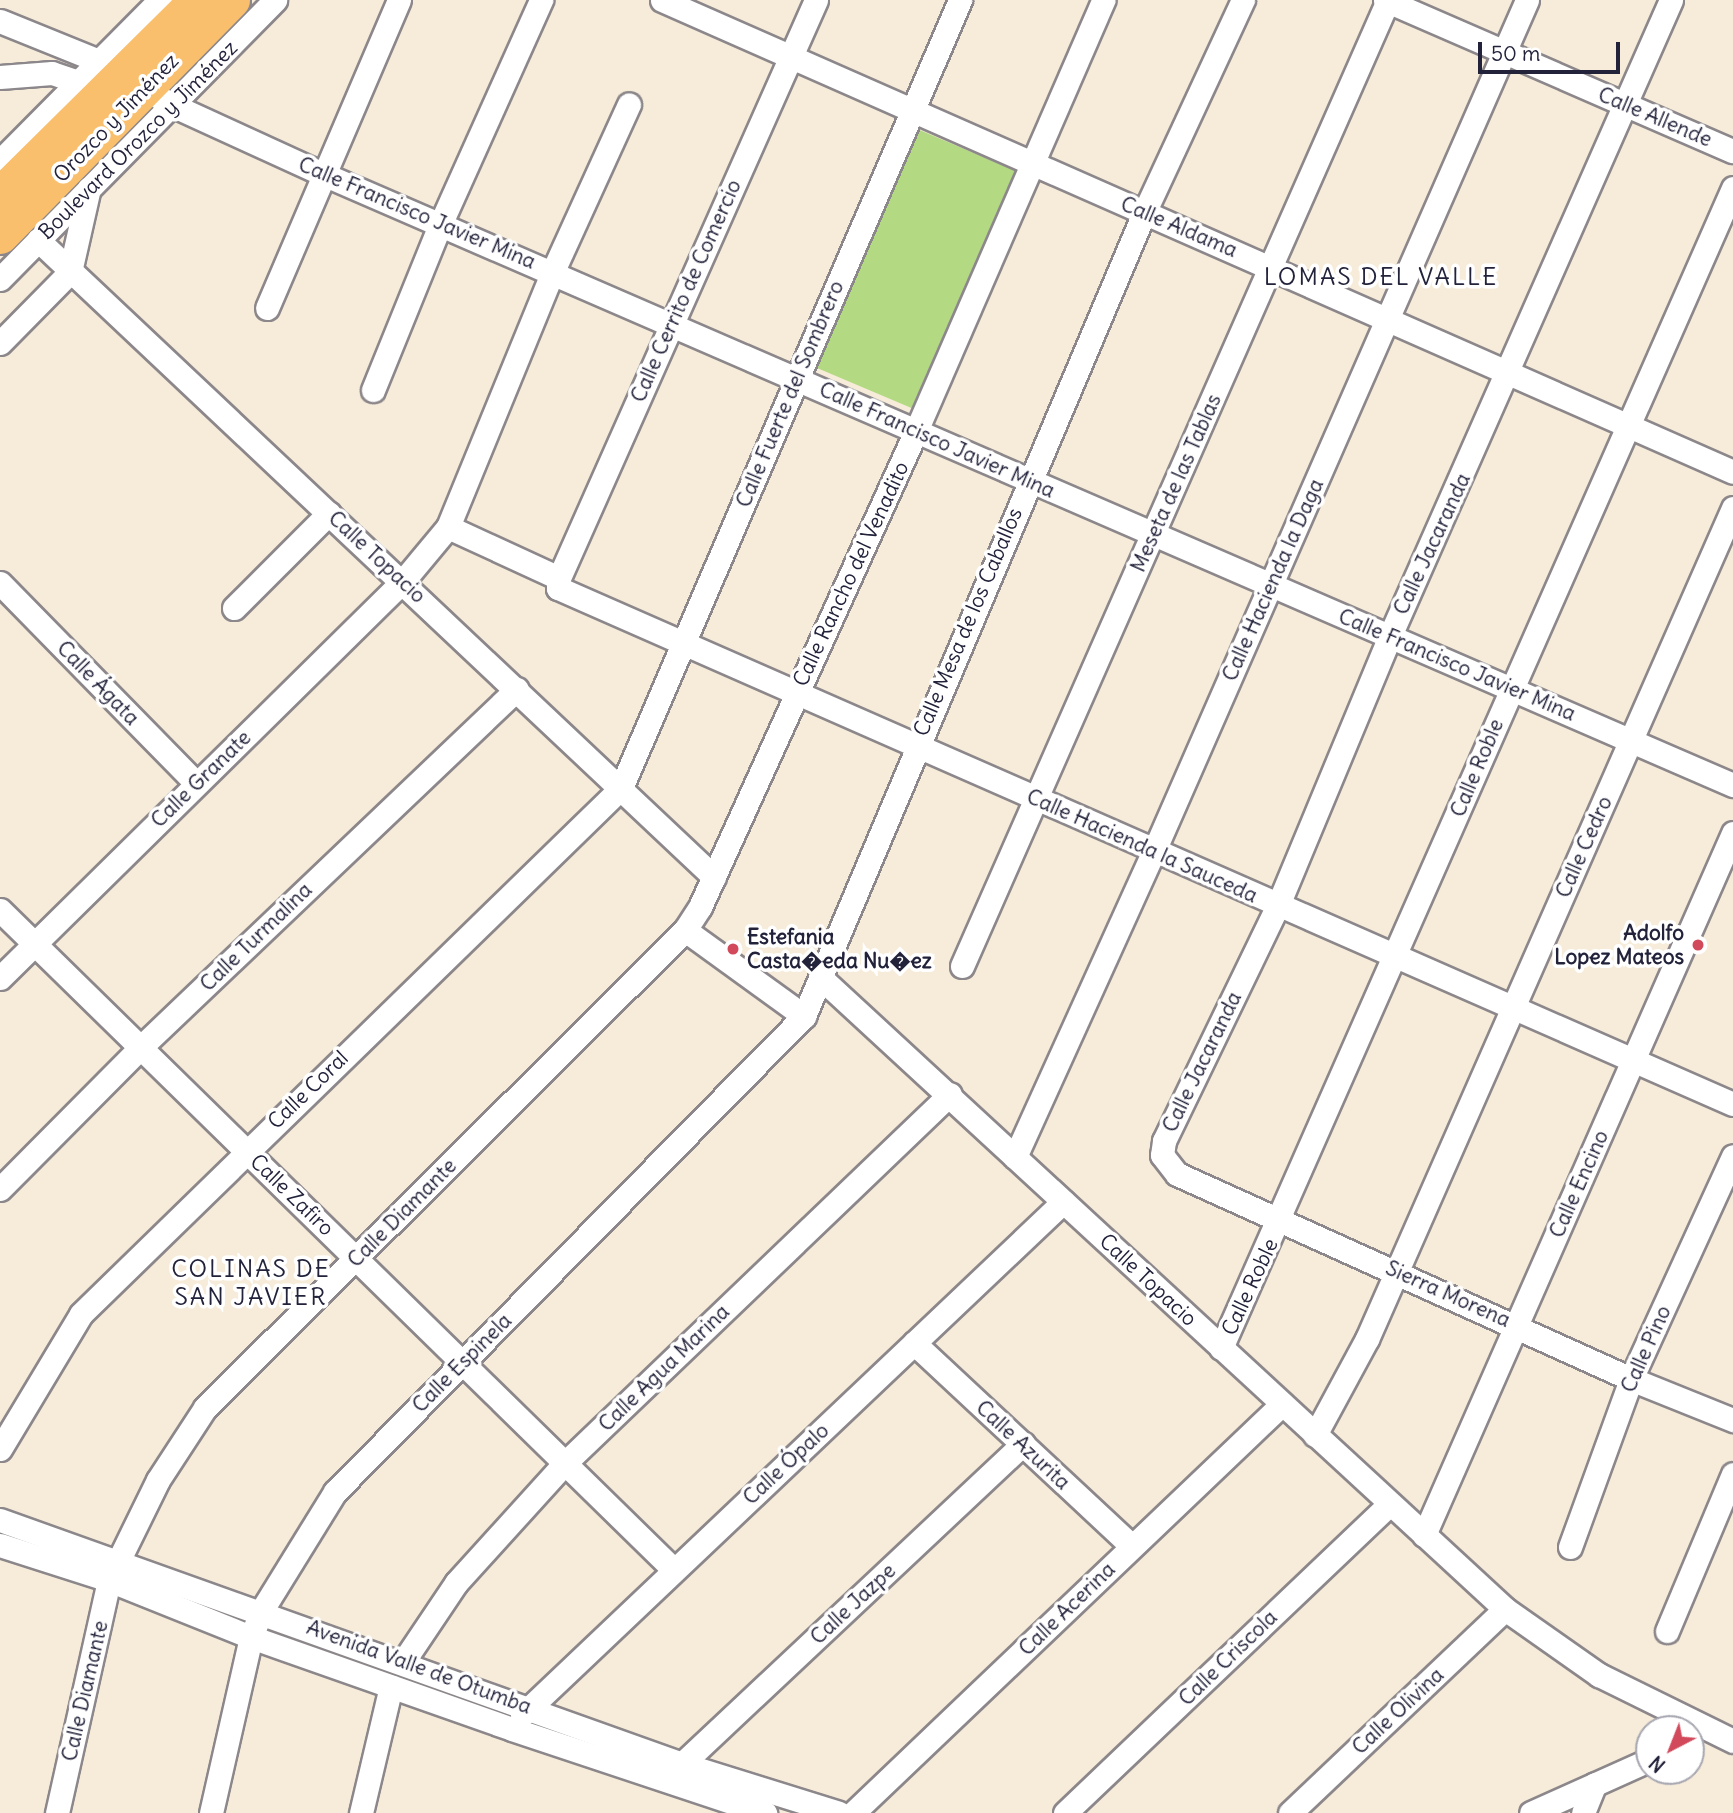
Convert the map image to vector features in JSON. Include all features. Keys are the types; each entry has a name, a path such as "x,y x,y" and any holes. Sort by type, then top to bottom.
{"highway":[{"name":"Orozco y Jiménez","path":"0,236 133,83 196,0"},
{"name":"Orozco y Jiménez","path":"0,194 232,0"}],"street":[{"name":"Orozco y Jiménez","path":"0,161 78,82 133,83 160,0"},
{"name":"Boulevard Orozco y Jiménez","path":"0,279 90,186 133,83 275,0"},
{"path":"267,308 399,0"},
{"path":"373,390 440,225 541,0"},
{"name":"Calle Aldama","path":"662,0 913,108 1144,213 1733,472"},
{"name":"Calle Cerrito de Comercio","path":"558,580 816,0"},
{"name":"Calle Fuerte del Sombrero","path":"621,788 960,0"},
{"name":"Calle Rancho del Venadito","path":"714,877 916,430 1103,0"},
{"name":"Calle Mesa de los Caballos","path":"821,978 914,746 1028,481 1144,213 1243,0"},
{"name":"Calle Allende","path":"1387,0 1733,151"},
{"name":"Meseta de las Tablas","path":"962,966 1034,798 1272,267 1387,0"},
{"name":"Calle Hacienda la Daga","path":"1015,1157 1154,851 1527,0"},
{"name":"Calle Jacaranda","path":"1167,1163 1164,1141 1278,905 1390,636 1510,373 1671,0"},
{"name":"Calle Francisco Javier Mina","path":"0,22 323,174 553,271 1028,481 1733,785"},
{"path":"0,77 52,73 78,82"},
{"name":"Calle Granate","path":"0,978 404,582 448,527 553,271 629,104"},
{"path":"0,343 70,272 90,186"},
{"name":"Calle Roble","path":"1221,1348 1281,1220 1625,424 1733,188"},
{"name":"Calle Topacio","path":"38,240 714,877"},
{"name":"Calle Cedro","path":"1315,1435 1367,1339 1733,509"},
{"path":"234,608 330,513"},
{"name":"Calle Hacienda la Sauceda","path":"448,527 558,580 564,593 1733,1104"},
{"name":"Calle Ágata","path":"0,583 196,783"},
{"name":"Calle Turmalina","path":"0,1189 141,1047 517,690"},
{"name":"Calle Coral","path":"0,1449 81,1314 246,1150 621,788"},
{"name":"Calle Encino","path":"1424,1535 1733,833"},
{"name":"Calle Diamante","path":"57,1813 114,1570 158,1480 205,1408 685,930 714,877"},
{"name":"Calle Zafiro","path":"0,910 674,1570"},
{"path":"685,930 804,1016"},
{"name":"Calle Topacio","path":"821,978 950,1094 1063,1202 1505,1609 1599,1675 1666,1715"},
{"name":"Calle Espinela","path":"211,1813 251,1637 262,1610 335,1492 804,1016 821,978"},
{"name":"Calle Agua Marina","path":"402,1662 456,1583 565,1463 950,1094"},
{"name":"Calle Pino","path":"1570,1547 1631,1380 1733,1156"},
{"name":"Sierra Morena","path":"1167,1163 1177,1174 1517,1324 1631,1380 1733,1420"},
{"name":"Calle Ópalo","path":"512,1729 529,1706 1063,1202"},
{"name":"Calle Azurita","path":"914,1343 1132,1546"},
{"name":"Calle Acerina","path":"853,1813 1282,1404"},
{"name":"Calle Jazpe","path":"682,1764 1023,1444"},
{"path":"1667,1631 1733,1474"},
{"name":"Calle Criscola","path":"1065,1813 1390,1504"},
{"name":"Avenida Valle de Otumba","path":"0,1520 114,1570 251,1637 512,1729 765,1813"},
{"name":"Avenida Valle de Otumba","path":"0,1545 114,1570 262,1610 682,1764 839,1813"},
{"name":"Calle Olivina","path":"1290,1813 1505,1609"},
{"path":"361,1813 391,1686"},
{"name":"Calle Topacio","path":"1705,1737 1733,1741"},
{"path":"1531,1813 1635,1766"},
{"path":"1583,1813 1595,1784"}],"green space":[{"path":"910,126 1017,171 916,410 809,364"}],"place":[{"name":"Adolfo Lopez Mateos","path":"1698,945"},
{"name":"Estefania Casta�eda Nu�ez","path":"733,949"}],"district":[{"name":"LOMAS DEL VALLE","path":"1381,277"},
{"name":"COLINAS DE SAN JAVIER","path":"251,1283"}]}
